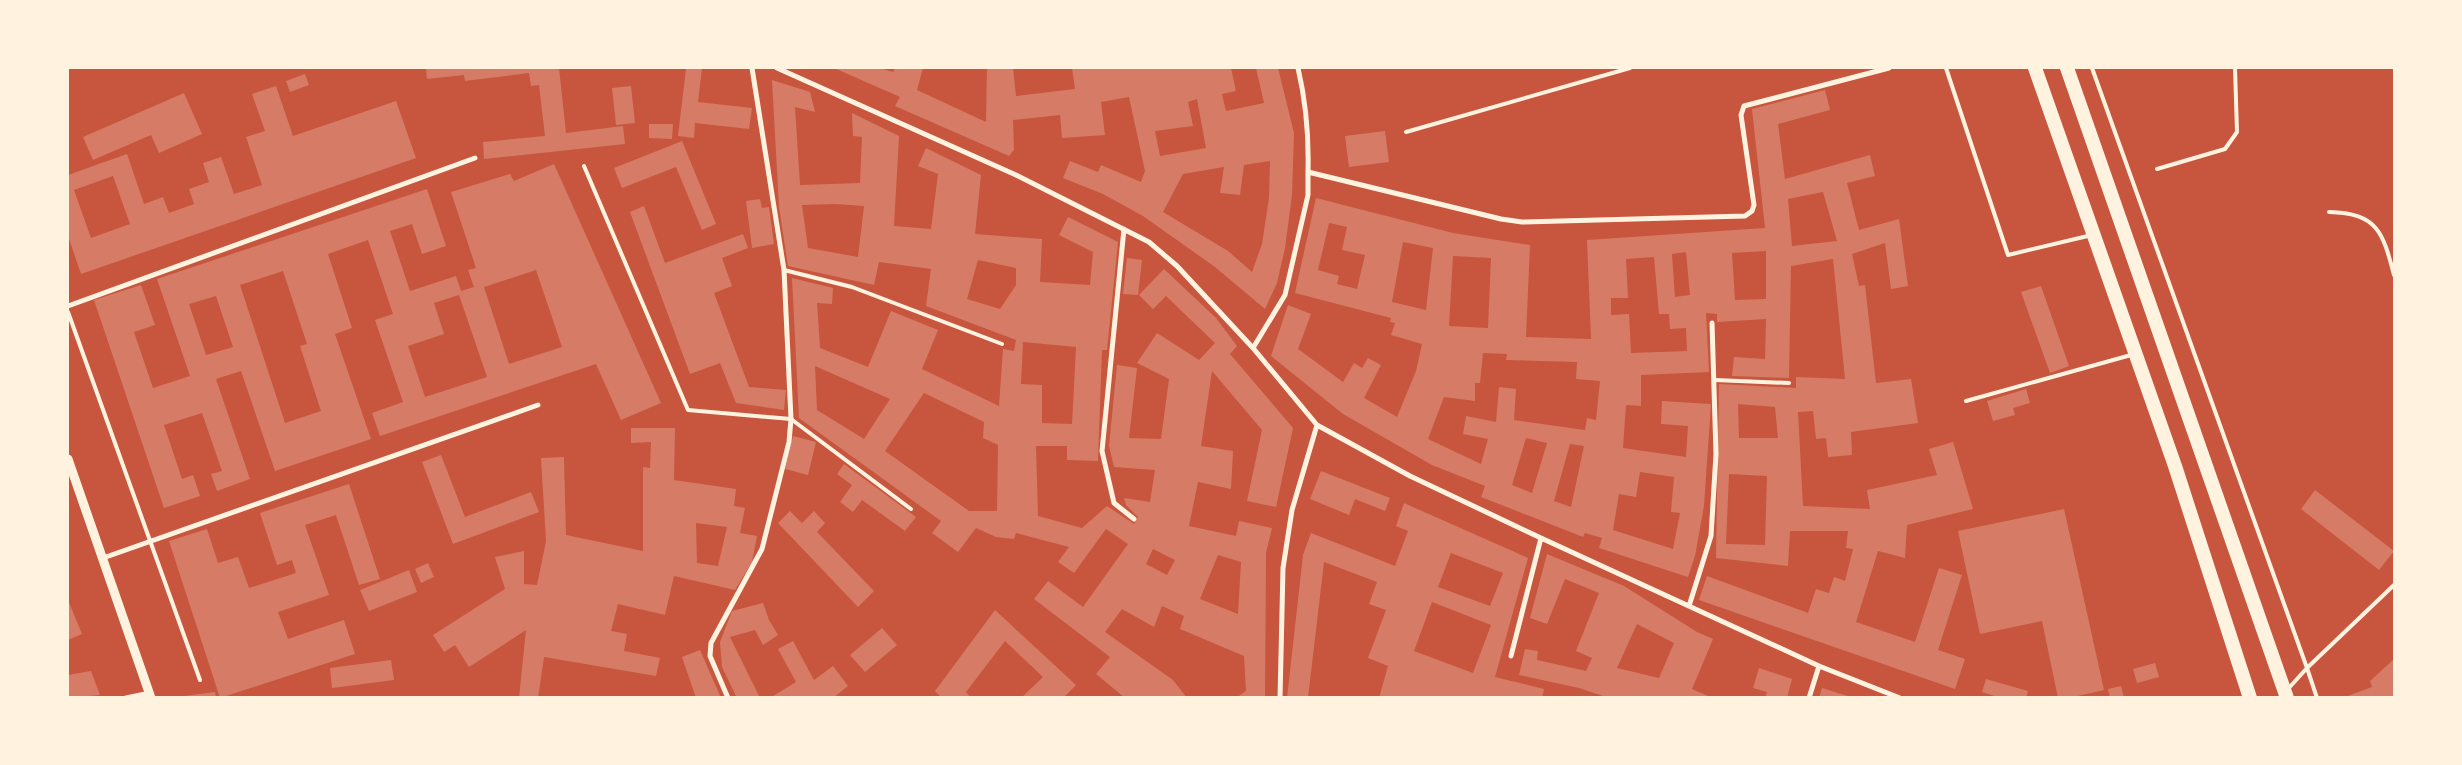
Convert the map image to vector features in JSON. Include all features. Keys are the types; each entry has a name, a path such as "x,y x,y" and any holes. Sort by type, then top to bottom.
{"highway":[{"path":"2035,68 2176,466 2250,698"},
{"path":"2067,68 2286,695"}],"street":[{"path":"728,698 710,656 712,643 762,549 788,442 791,419 784,270 752,68"},
{"path":"777,68 1016,175 1149,242 1177,266 1253,348 1317,425 1410,476 1540,538 1819,666 1900,698"},
{"path":"1253,348 1285,295 1308,196 1309,138 1303,90 1298,68"},
{"path":"1308,172 1501,219 1522,222 1745,216 1752,211 1754,205 1741,115 1744,106 1889,68"},
{"path":"68,306 476,158"},
{"path":"1124,229 1102,450 1114,503 1134,519"},
{"path":"1689,606 1711,536 1716,454 1712,323"},
{"path":"103,558 538,405"},
{"path":"1280,698 1283,568 1292,510 1317,425"},
{"path":"68,459 150,695 126,698"},
{"path":"1511,656 1540,538"},
{"path":"1810,698 1819,666"}],"lane":[{"path":"1406,132 1630,68"},
{"path":"1946,68 2008,255 2094,234"},
{"path":"2092,68 2317,698"},
{"path":"2157,168 2225,148 2237,132 2235,68"},
{"path":"584,166 688,410 791,419 911,509"},
{"path":"2329,212 2349,212 2369,220 2384,236 2394,275"},
{"path":"784,270 852,287 1002,344"},
{"path":"68,312 200,680"},
{"path":"1966,401 2136,353"},
{"path":"1715,380 1789,384"},
{"path":"2286,695 2307,668 2394,585"}],"building":[{"path":"426,68 559,68 566,133 623,126 625,144 484,159 483,142 545,136 539,85 531,86 529,73 465,81 464,75 427,79"},
{"path":"682,68 702,68 698,102 752,108 749,129 695,123 694,138 678,136 686,69"},
{"path":"834,68 880,68 893,72 895,68 923,68 917,90 986,122 987,68 1013,68 1016,96 1075,89 1072,68 1231,68 1236,91 1222,94 1226,111 1264,103 1256,68 1278,68 1294,133 1292,195 1285,248 1277,283 1265,309 1215,267 1143,216 1103,194 1063,178 1070,161 1098,172 1101,165 1141,182 1145,171 1129,97 1101,102 1105,135 1062,138 1060,115 1013,120 1014,150 1009,156 895,106 900,97","holes":["1197,99 1206,148 1160,156 1155,131 1193,126 1188,102","1270,161 1269,198 1262,244 1252,272 1228,251 1163,212 1183,174 1224,167 1220,193 1240,195 1244,165"]},
{"path":"305,74 309,85 290,92 286,81"},
{"path":"772,80 810,92 815,112 795,107 800,185 860,183 862,137 853,136 852,113 899,136 894,226 931,229 938,174 918,166 926,148 981,175 975,234 1042,239 1040,282 1090,285 1093,252 1059,235 1068,217 1118,242 1107,350 1102,350 1098,461 1067,460 1067,446 1036,446 1038,516 1082,528 1107,506 1134,524 1138,517 1126,505 1124,498 1150,502 1155,470 1114,467 1109,446 1117,365 1137,368 1129,438 1161,439 1169,379 1137,363 1157,333 1199,360 1215,343 1166,296 1153,309 1139,295 1164,269 1216,318 1237,346 1230,354 1293,428 1276,507 1247,501 1262,430 1212,371 1201,446 1233,451 1231,489 1198,482 1189,526 1236,536 1239,521 1272,528 1266,553 1265,698 1236,698 1246,691 1244,656 1180,629 1184,616 1162,606 1154,627 1122,609 1105,632 1173,680 1187,698 1125,698 1096,674 1110,657 1034,599 1048,581 1083,607 1128,544 1106,529 1074,573 1058,562 1069,547 1016,533 1014,539 996,537 976,528 958,552 932,533 941,521 799,418 792,278 833,288 832,304 817,303 820,348 868,367 891,311 938,330 922,369 999,406 1003,349 1014,351 1016,340 926,306 931,269 879,262 874,285 788,266 779,207","holes":["835,204 864,206 858,257 808,248 802,205","978,260 1016,268 1016,285 1000,309 967,299","1023,342 1076,347 1072,424 1042,423 1042,385 1021,384","815,366 890,399 864,439 817,410","924,393 984,422 983,438 998,445 997,511 969,511 885,451","1153,549 1175,560 1167,575 1146,564","1218,555 1241,562 1238,614 1200,599"]},
{"path":"276,86 293,136 396,101 416,158 81,274 68,236 68,175 127,154 144,204 163,197 169,213 194,204 189,189 209,182 203,163 221,157 234,194 262,185 246,137 265,131 252,94","holes":["113,176 130,224 91,238 74,190"]},
{"path":"631,86 635,123 616,125 612,88"},
{"path":"1825,90 1830,110 1778,124 1785,179 1870,155 1875,176 1847,183 1859,230 1899,219 1908,286 1891,289 1885,243 1852,254 1859,286 1865,285 1876,383 1911,379 1918,423 1851,432 1852,455 1828,457 1826,438 1816,439 1813,411 1798,412 1803,506 1870,509 1867,490 1937,475 1929,449 1953,442 1973,509 1907,525 1905,558 1878,551 1856,622 1915,642 1939,568 1962,575 1938,650 1965,659 1955,689 1699,600 1707,576 1808,613 1816,589 1829,593 1834,577 1845,581 1853,549 1846,548 1848,531 1790,531 1788,566 1716,558 1719,384 1796,388 1796,377 1845,379 1833,259 1791,266 1789,378 1732,376 1734,357 1765,359 1766,319 1717,322 1717,314 1706,313 1709,372 1641,375 1641,406 1626,405 1623,448 1686,457 1688,426 1661,424 1662,401 1711,404 1704,506 1695,556 1688,577 1599,548 1602,538 1585,533 1583,537 1481,497 1485,486 1432,465 1343,414 1271,356 1288,305 1311,314 1298,349 1343,382 1354,363 1362,368 1368,358 1381,365 1364,398 1397,417 1416,371 1422,344 1391,335 1395,323 1390,322 1391,318 1295,293 1316,198 1453,233 1530,245 1526,337 1591,339 1587,240 1765,228 1752,109","holes":["1823,192 1837,241 1792,246 1788,199","1329,223 1347,227 1342,250 1365,255 1357,289 1337,284 1339,276 1318,270","1403,242 1433,248 1426,310 1392,302","1766,251 1766,299 1735,300 1732,253","1686,252 1690,295 1675,297 1672,254","1453,256 1491,258 1488,328 1449,326","1654,257 1659,314 1669,314 1670,329 1686,328 1687,351 1631,353 1629,314 1611,315 1611,298 1628,298 1626,259","1483,353 1507,354 1506,360 1577,362 1576,379 1600,381 1596,420 1587,418 1585,430 1514,420 1516,389 1499,387 1496,422 1466,416 1463,434 1488,439 1481,464 1428,439 1444,397 1475,401 1475,383 1480,383","1738,404 1775,407 1778,438 1739,438","1526,438 1547,443 1532,493 1512,485","1570,444 1584,446 1571,507 1554,501","1640,472 1674,477 1671,512 1680,513 1673,549 1613,530 1619,494 1636,497","1729,474 1767,476 1765,545 1726,544"]},
{"path":"184,93 202,134 159,153 151,135 93,160 83,137"},
{"path":"649,124 673,124 672,139 649,138"},
{"path":"1385,131 1389,162 1349,167 1345,136"},
{"path":"682,141 716,224 702,230 676,167 622,188 614,168"},
{"path":"554,164 661,403 621,420 596,364 380,436 372,413 403,402 375,320 393,314 368,240 328,254 352,328 335,334 371,439 275,471 241,371 216,379 250,479 217,491 211,474 222,471 202,413 164,425 182,479 193,475 200,496 164,508 94,300 141,285 155,325 134,332 153,388 190,376 157,279 427,189 446,246 422,254 412,224 390,231 410,291 456,276 461,291 474,287 468,270 476,268 451,192 510,174 514,181","holes":["536,270 562,347 509,364 484,287","283,271 307,344 300,346 321,411 285,423 240,285","459,295 487,377 425,397 408,346 444,334 434,303","216,296 233,347 206,355 189,304"]},
{"path":"760,199 762,208 769,207 774,244 752,248 746,201"},
{"path":"644,206 665,263 743,234 748,248 722,258 732,286 714,293 749,387 786,390 784,410 736,403 720,363 690,374 630,212"},
{"path":"1127,258 1142,260 1138,295 1123,294"},
{"path":"2041,286 2069,366 2050,373 2021,292"},
{"path":"2026,389 2030,403 2013,408 2015,415 1993,421 1987,401"},
{"path":"631,428 675,428 674,480 736,489 734,506 745,508 740,533 757,536 752,562 735,590 674,576 665,615 618,604 611,631 627,634 624,651 660,658 656,676 544,657 538,698 519,698 526,630 469,667 455,645 444,652 433,635 505,589 495,557 524,551 524,584 537,585 546,541 541,458 564,457 566,535 643,551 643,467 650,468 651,442 631,443","holes":["696,523 727,527 718,566 697,563"]},
{"path":"793,436 816,442 808,475 785,469"},
{"path":"441,455 465,517 531,492 539,512 453,544 422,462"},
{"path":"844,464 916,517 905,531 862,500 853,512 840,502 852,485 837,474"},
{"path":"1321,471 1390,498 1385,511 1355,499 1349,515 1310,499"},
{"path":"349,484 380,579 359,585 336,515 305,525 329,595 278,612 288,639 344,620 355,654 220,698 169,541 207,529 218,563 238,557 249,588 296,573 292,560 277,565 260,513"},
{"path":"2315,490 2394,551 2379,570 2301,509"},
{"path":"1404,503 1528,558 1495,677 1544,689 1542,698 1379,698 1388,666 1368,658 1386,610 1369,604 1377,582 1324,562 1308,698 1287,698 1303,555 1311,533 1395,566 1408,531 1396,526","holes":["1451,553 1503,573 1490,606 1438,587","1432,602 1491,625 1473,673 1414,651"]},
{"path":"2064,509 2104,690 2069,698 2058,698 2042,621 1980,634 1958,531"},
{"path":"790,511 802,523 814,511 825,523 817,532 874,591 858,607 778,523"},
{"path":"1547,554 1624,586 1697,632 1713,639 1692,689 1713,698 1609,698 1579,688 1519,675 1525,649 1538,651 1537,660 1586,671 1592,658 1576,651 1599,593 1565,579 1547,624 1530,618","holes":["1637,624 1674,643 1659,678 1617,668"]},
{"path":"428,563 434,577 421,583 415,569"},
{"path":"409,570 417,592 369,611 360,590"},
{"path":"68,600 82,634 68,640"},
{"path":"763,603 769,620 778,635 763,645 755,630 730,637 760,698 737,698 722,667 720,642 732,611"},
{"path":"995,610 1076,685 1063,698 1021,698 1043,677 1005,641 966,692 971,698 942,698 935,691"},
{"path":"882,628 897,645 865,672 850,655"},
{"path":"793,641 814,680 833,666 848,686 833,698 770,698 796,682 778,649"},
{"path":"700,650 721,698 696,698 682,657"},
{"path":"2394,659 2394,698 2342,698 2372,687 2370,681"},
{"path":"391,660 394,680 332,688 330,668"},
{"path":"2155,663 2159,677 2137,683 2133,669"},
{"path":"1759,668 1792,679 1787,698 1765,698 1767,692 1753,688"},
{"path":"91,671 100,695 68,698 68,675"},
{"path":"1986,679 2028,691 2026,698 2001,698 1982,692"},
{"path":"2121,686 2124,698 2110,698 2108,689"},
{"path":"1822,688 1851,697 1819,698"},
{"path":"215,692 216,698 184,698 184,696"}]}
